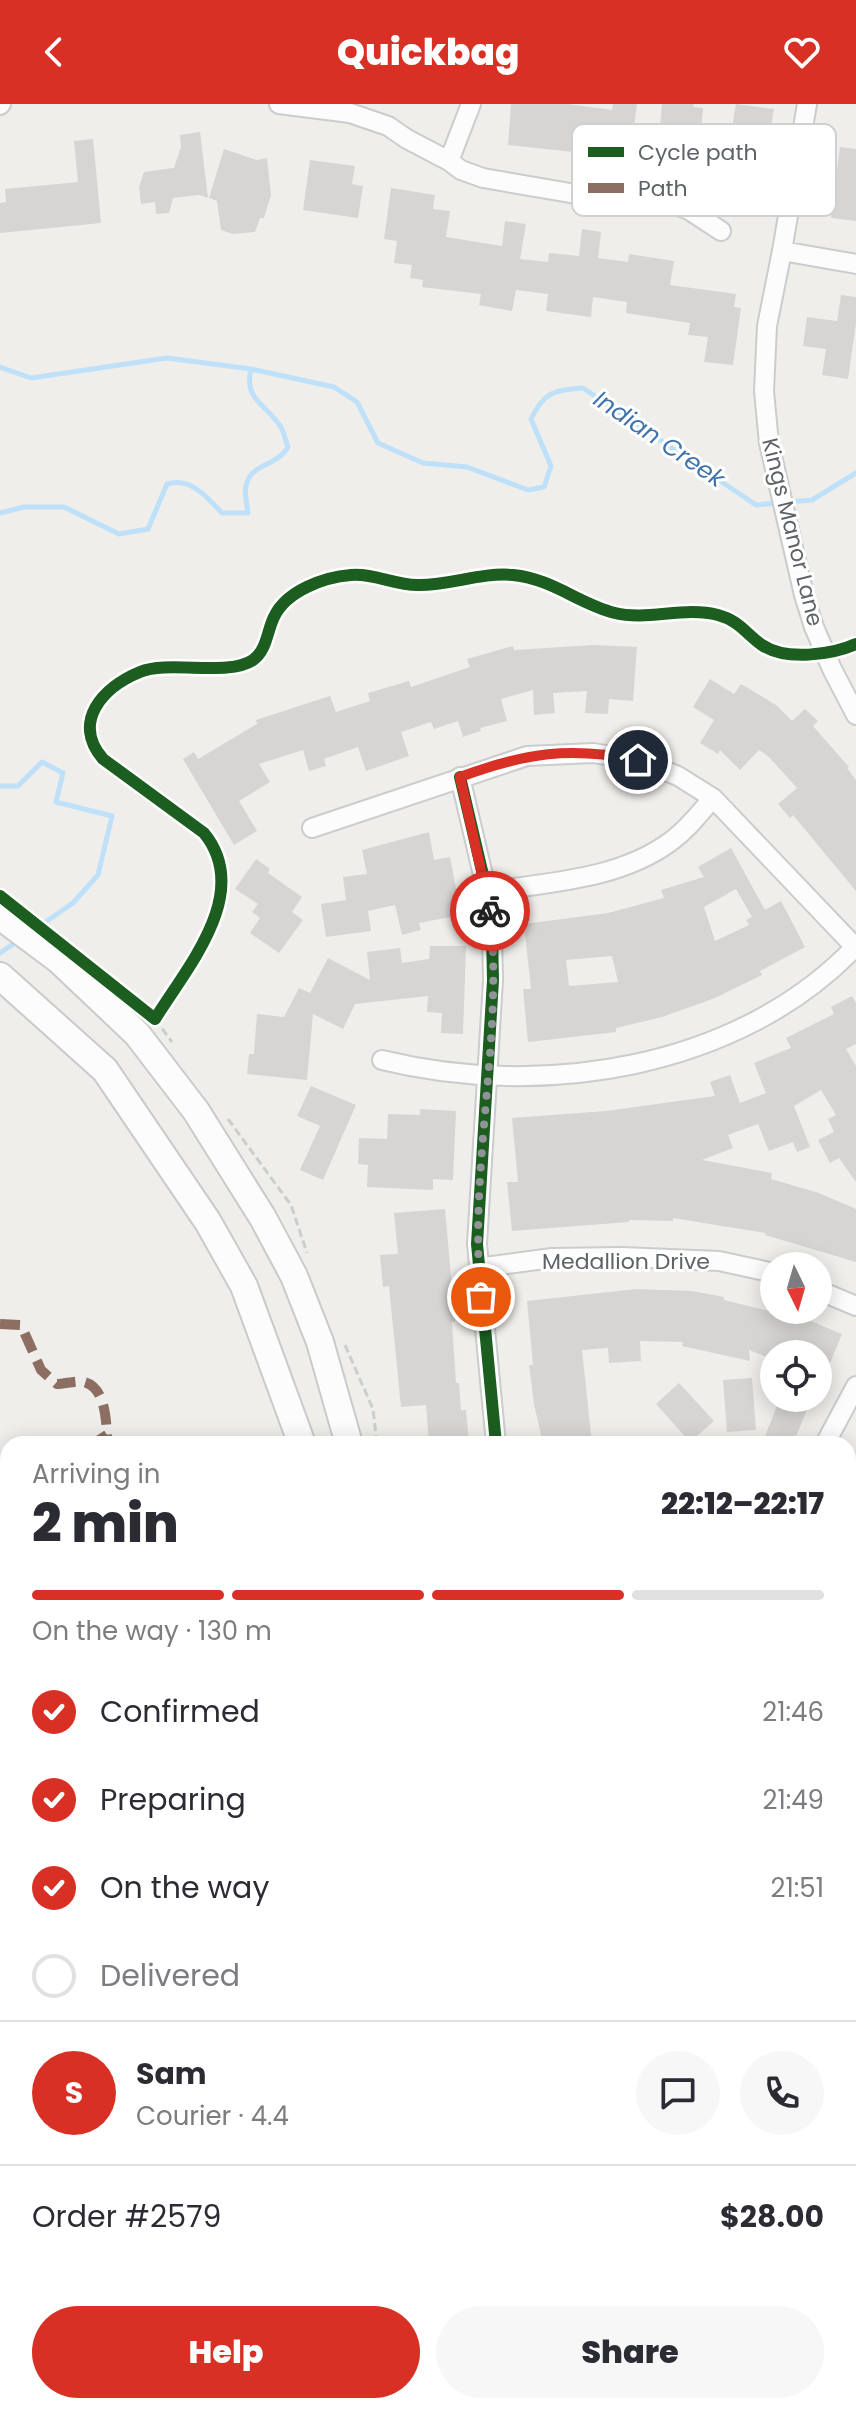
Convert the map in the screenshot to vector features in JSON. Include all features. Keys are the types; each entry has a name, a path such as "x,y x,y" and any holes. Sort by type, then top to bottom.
{"main road":[{"path":"0,916 59,960 137,1034 196,1111 263,1218 294,1276 320,1342 347,1436"},
{"path":"8,982 105,1070 208,1222 244,1286 299,1436"}],"street":[{"path":"279,104 337,110 379,123 461,170 518,186 572,192"},
{"path":"449,161 471,104"},
{"name":"Kings Manor Lane","path":"804,124 807,104"},
{"path":"698,216 721,231"},
{"name":"Kings Manor Lane","path":"788,216 767,326 764,391 769,443 814,627 856,715"},
{"path":"782,251 856,264"},
{"path":"312,828 527,756 593,753 638,760 696,786 713,798 856,947 820,978 745,1025 687,1049 629,1066 554,1077 487,1076 382,1060"},
{"path":"460,777 487,892 492,935 493,980 477,1224 478,1268 495,1436"},
{"path":"487,892 592,874 635,863 670,842 713,798"},
{"name":"Medallion Drive","path":"478,1268 552,1258 622,1257 719,1261 760,1270"},
{"path":"832,1296 856,1306"},
{"path":"829,1436 856,1386"}],"path":[{"path":"144,1010 155,1019 163,1007"}],"building":[{"path":"511,104 568,104 612,110 613,104 637,104 634,124 572,124 572,152 508,145"},
{"path":"662,104 694,104 693,107 703,108 702,124 660,124"},
{"path":"736,104 774,109 771,124 733,124"},
{"path":"200,132 208,198 199,195 173,198 169,213 156,214 155,202 141,204 139,187 144,172 174,168 181,147 180,135"},
{"path":"93,139 101,223 0,233 0,203 6,202 5,189 78,182 74,141"},
{"path":"840,147 856,149 856,221 831,218 836,216"},
{"path":"224,149 257,160 267,158 271,195 264,218 260,218 255,232 233,234 221,230 217,201 209,198"},
{"path":"310,160 355,166 352,184 363,186 358,218 303,210"},
{"path":"391,188 435,195 433,209 450,211 446,237 502,246 505,221 526,224 520,259 548,262 549,253 579,256 582,229 601,232 598,258 628,262 629,254 674,261 670,285 736,294 734,307 741,308 733,365 704,362 708,337 688,335 690,323 626,313 627,302 593,297 591,317 546,311 548,294 516,290 512,311 479,305 481,294 422,287 423,280 410,278 412,265 394,263 397,241 384,239"},
{"path":"841,295 856,297 856,323 848,379 822,375 826,349 803,346 807,317 837,321"},
{"path":"594,645 637,647 633,701 609,699 608,714 585,713 587,691 553,693 555,713 534,715 533,690 501,699 507,721 480,728 481,731 463,737 458,721 434,729 431,722 401,732 409,756 366,771 358,747 324,759 326,766 309,771 303,750 259,764 270,782 239,801 257,831 234,845 183,759 194,752 198,759 257,724 256,720 330,696 336,712 370,701 368,693 409,681 411,687 470,667 467,659 513,646 514,650"},
{"path":"710,679 734,694 741,684 776,705 792,721 805,709 818,721 813,726 849,767 856,780 856,891 793,815 790,818 778,804 797,788 769,757 759,750 740,770 720,750 718,754 700,743 714,720 693,707"},
{"path":"429,832 434,860 450,857 461,915 419,923 421,930 402,935 395,905 368,911 371,931 326,937 321,904 346,900 343,877 367,874 362,850"},
{"path":"731,848 765,910 781,901 805,947 760,971 762,975 715,998 662,1017 616,1028 616,1032 528,1042 523,989 531,989 524,924 608,913 664,898 661,890 704,877 698,867","holes":["736,889 752,917 746,920 749,925 715,941 704,907","612,956 618,982 569,986 566,960"]},
{"path":"256,859 270,869 268,873 302,897 292,912 303,920 279,953 250,933 260,918 252,912 258,904 235,889"},
{"path":"430,946 466,946 463,1034 441,1033 442,1013 427,1012 428,996 355,1004 343,1029 313,1014 307,1080 247,1074 249,1054 254,1054 257,1014 284,1017 299,988 310,993 328,958 370,980 367,952 400,948 402,963 429,959"},
{"path":"852,996 856,1003 856,1044 846,1049 856,1066 856,1182 839,1158 830,1163 818,1140 834,1132 828,1119 836,1115 821,1090 794,1106 810,1147 797,1152 793,1142 769,1151 758,1124 728,1135 733,1148 702,1160 772,1173 771,1179 819,1193 856,1209 856,1262 766,1233 673,1218 673,1221 629,1220 512,1231 507,1182 518,1182 512,1118 606,1111 715,1096 710,1082 730,1075 740,1103 766,1093 754,1063 791,1048 786,1038 834,1014 831,1007"},
{"path":"311,1086 356,1105 323,1180 300,1170 320,1126 297,1116"},
{"path":"420,1109 456,1111 453,1180 433,1179 433,1190 367,1187 368,1165 358,1164 359,1138 387,1139 388,1114 420,1115"},
{"path":"445,1209 455,1322 452,1322 456,1383 459,1383 461,1410 466,1410 468,1436 428,1436 426,1405 401,1407 389,1286 383,1287 380,1255 398,1254 394,1213"},
{"path":"636,1289 692,1291 724,1297 724,1300 760,1309 760,1324 818,1324 842,1334 832,1358 832,1340 760,1340 760,1354 749,1350 750,1361 682,1346 683,1342 640,1341 641,1361 609,1363 608,1348 582,1350 591,1436 541,1436 529,1365 533,1365 527,1301"},
{"path":"752,1378 756,1430 727,1432 723,1380"},
{"path":"679,1383 714,1421 697,1436 685,1436 656,1404"},
{"path":"775,1412 806,1412 796,1436 765,1436"}],"waterway":[{"name":"Indian Creek","path":"0,367 31,378 167,358 251,369 334,387 357,402 378,443 423,463 467,467 528,490 544,487 551,466 531,419 551,394 583,388 756,505 777,503"},
{"name":"Indian Creek","path":"0,513 24,507 64,507 119,534 148,529 167,484 176,483 184,483 198,490 222,513 248,513 245,492 249,478 277,459 288,447 280,425 252,393 249,379 251,369"},
{"name":"Indian Creek","path":"787,502 812,500 856,473"},
{"name":"Indian Creek","path":"0,786 18,786 42,762 63,773 56,802 112,816 98,875 73,903 34,930"},
{"name":"Indian Creek","path":"0,953 19,940"}],"marked path":[{"path":"0,1324 21,1325 41,1370 57,1384 81,1382 96,1390 103,1404 105,1436"}],"cycle path":[{"path":"0,896 155,1019 210,929 222,880 217,856 204,833 103,759 90,732 91,719 104,696 140,672 166,667 229,667 253,660 264,646 272,622 287,600 307,587 329,579 359,575 417,585 489,575 513,575 541,581 615,613 692,612 718,615 737,624 762,645 783,653 809,655 856,644"},
{"path":"460,777 487,892 492,935 493,980 477,1244 495,1436"}],"way so far":[{"path":"481,1297 477,1224 493,980 490,911"}],"route":[{"path":"490,911 460,777 507,761 547,753 593,753 638,760"}]}
